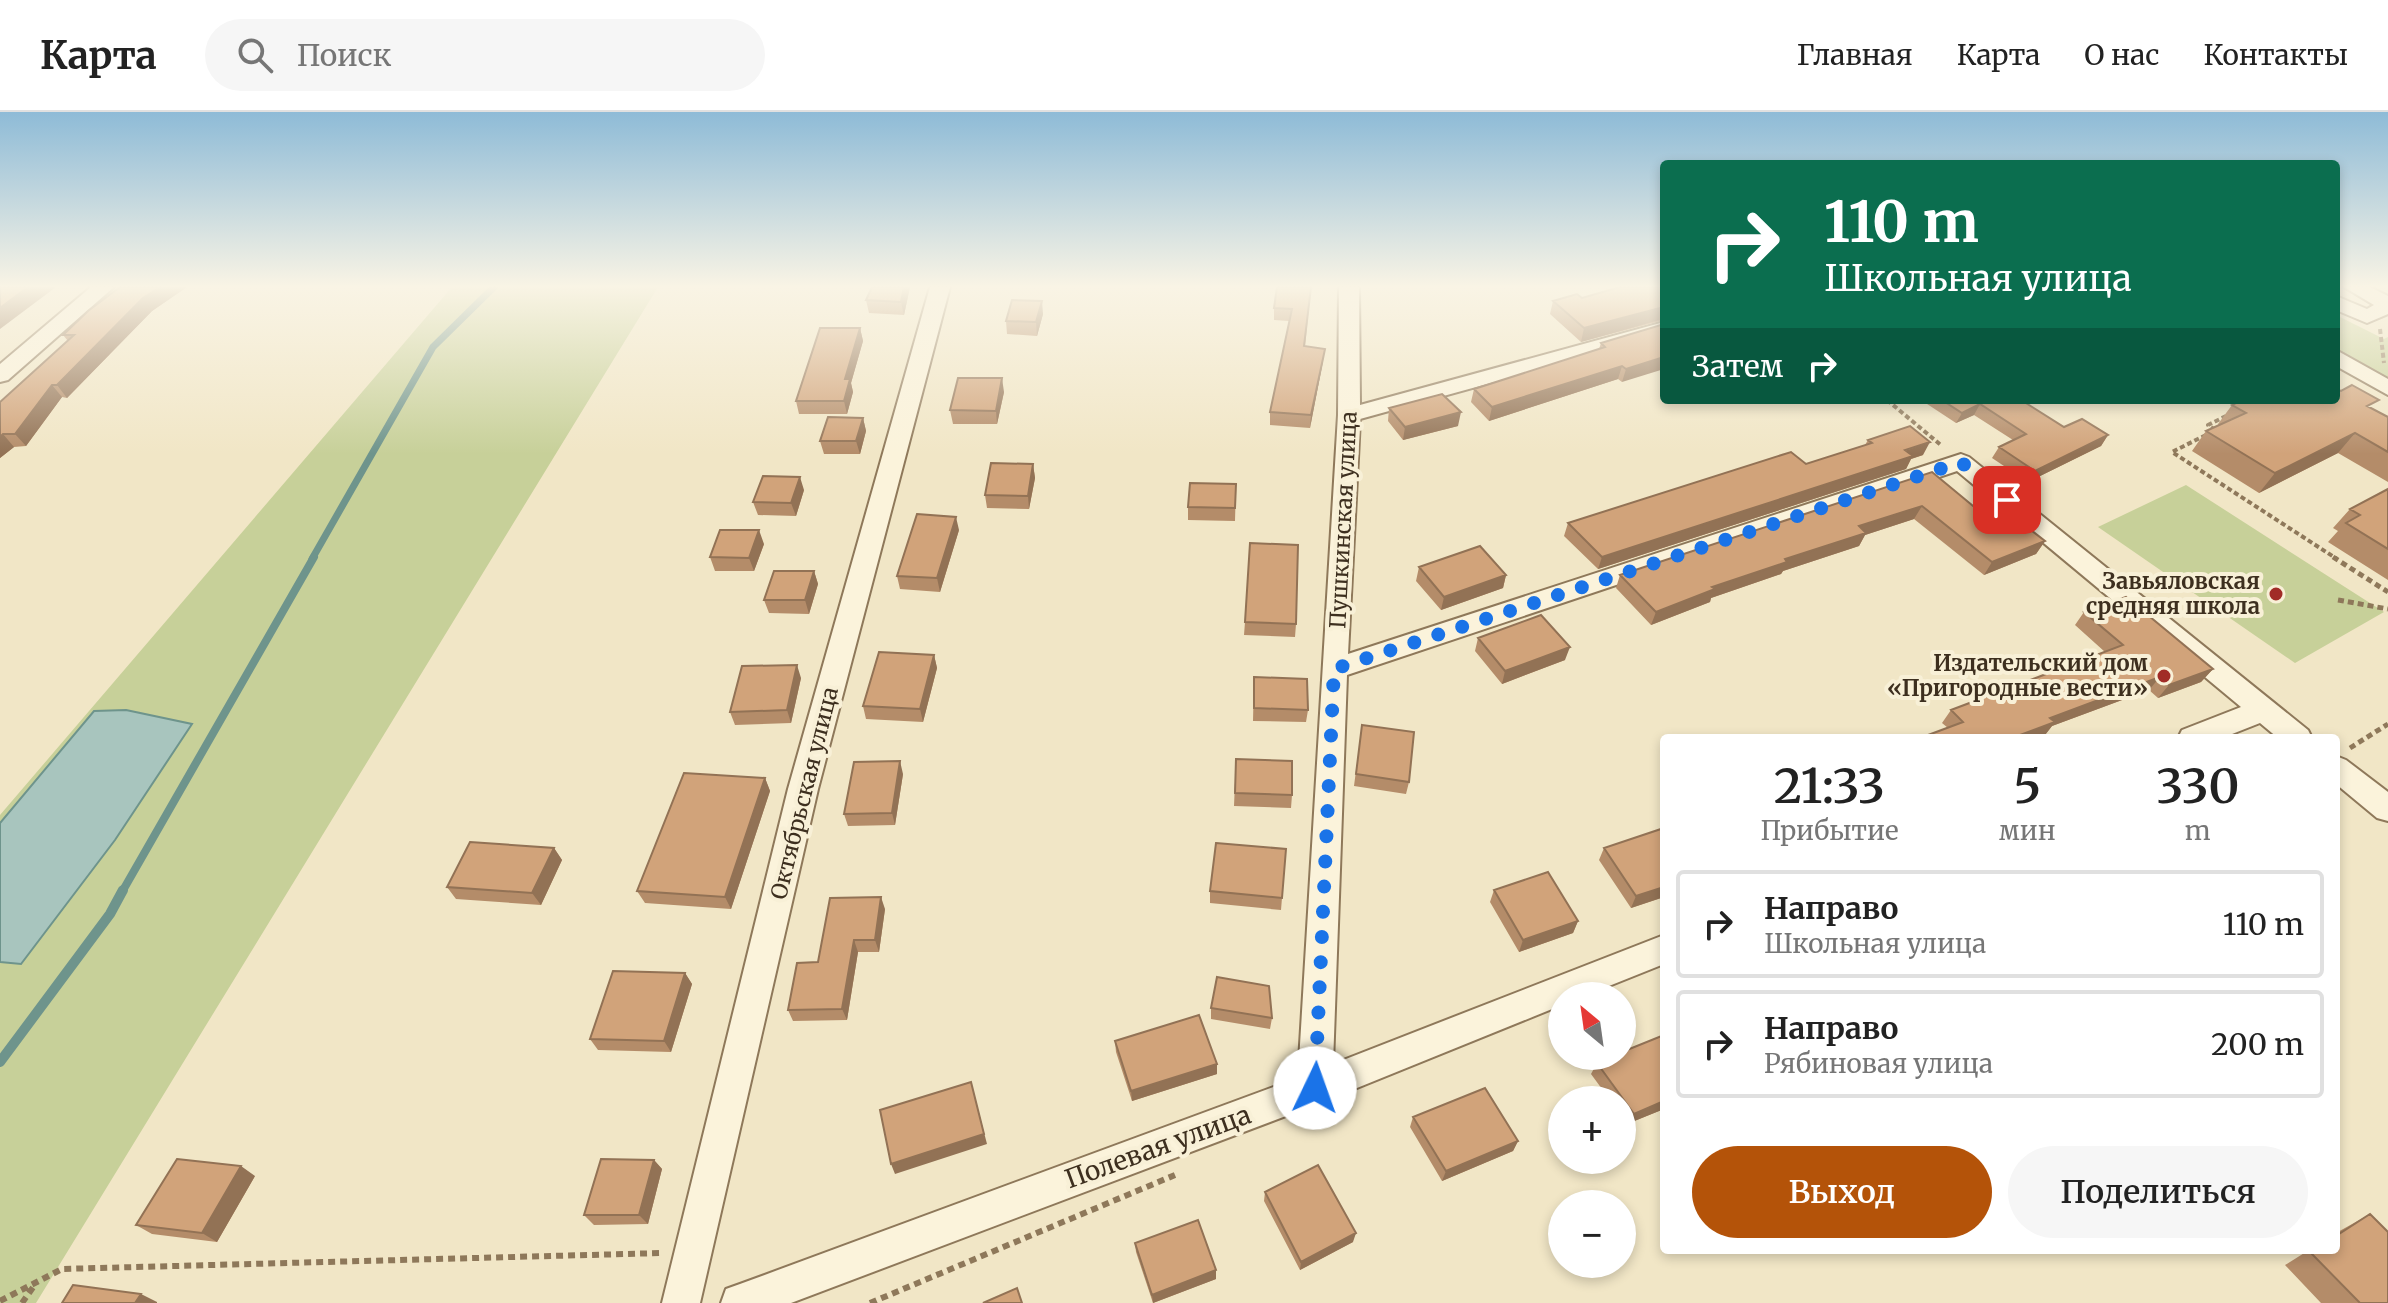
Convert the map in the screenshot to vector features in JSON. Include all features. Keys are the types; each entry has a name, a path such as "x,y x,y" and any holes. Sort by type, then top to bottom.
{"street":[{"path":"0,375 38,343"},
{"name":"Октябрьская улица","path":"681,1303 803,789 925,343"},
{"name":"Пушкинская улица","path":"1315,1088 1349,415 1349,343"},
{"path":"1349,415 1611,343"},
{"path":"2340,359 2386,378"},
{"path":"1334,669 1961,462 2293,734"},
{"path":"2202,734 2262,710"},
{"path":"2342,759 2388,809"},
{"name":"Полевая улица","path":"740,1303 1315,1088 1660,951"}],"path":[{"path":"2382,343 2386,378"},
{"path":"1892,404 1961,462"},
{"path":"2234,412 2208,425 2216,430 2172,452 2388,592"},
{"path":"2338,600 2388,609"},
{"path":"2342,759 2388,724"},
{"path":"870,1303 1189,1170"},
{"path":"0,1301 62,1269 692,1252"},
{"path":"22,1303 36,1282"}],"green space":[{"path":"404,343 624,343 36,1303 0,1303 0,815"},
{"path":"2340,343 2388,343 2388,382 2340,354"},
{"path":"2186,485 2384,612 2295,663 2098,527"}],"water":[{"path":"126,710 192,724 115,840 21,964 0,962 0,823 94,711"}],"building":[{"path":"66,343 99,343 57,385 52,385 15,434 0,437 0,402"},
{"path":"815,343 856,343 845,379 850,379 844,401 796,401"},
{"path":"1285,343 1304,343 1304,346 1325,349 1311,415 1270,412"},
{"path":"1601,343 1660,343 1660,358 1626,369 1622,366 1492,407 1474,389 1605,347"},
{"path":"958,378 1002,378 996,411 950,410"},
{"path":"2352,385 2379,400 2367,406 2388,417 2388,452 2355,433 2275,473 2206,431 2246,413 2234,404 2340,404 2341,391"},
{"path":"1442,394 1461,412 1405,427 1389,408"},
{"path":"1948,404 1980,404 1962,413"},
{"path":"1980,404 2027,404 2064,427 2082,419 2108,435 2035,471 1999,447 2026,434"},
{"path":"828,417 863,418 856,441 820,441"},
{"path":"1910,426 1930,442 1905,450 1913,456 1602,557 1568,523 1791,452 1806,464 1872,443 1868,440"},
{"path":"991,463 1033,464 1028,496 985,495"},
{"path":"1932,472 1990,520 2009,513 2045,541 1992,562 1922,506 1859,526 1866,533 1785,559 1787,562 1712,587 1715,589 1656,612 1620,575"},
{"path":"763,476 800,477 791,503 753,502"},
{"path":"1190,483 1236,484 1235,508 1188,507"},
{"path":"2388,489 2388,549 2346,523 2360,515 2350,509"},
{"path":"917,514 956,517 937,578 897,576"},
{"path":"720,530 759,530 749,558 710,557"},
{"path":"1250,543 1298,545 1296,624 1245,622"},
{"path":"1480,546 1506,575 1444,597 1419,567"},
{"path":"774,571 814,571 805,600 764,600"},
{"path":"2126,597 2213,669 2169,685 2160,677 2050,718 2055,722 2023,734 1931,734 1963,722 1951,710 2123,645 2084,612"},
{"path":"1541,615 1570,647 1505,671 1478,638"},
{"path":"879,652 934,655 920,709 863,706"},
{"path":"797,665 787,710 730,712 742,666"},
{"path":"1254,677 1307,679 1308,710 1254,708"},
{"path":"1362,725 1414,732 1409,782 1356,774"},
{"path":"1236,759 1292,761 1292,795 1235,793"},
{"path":"900,761 892,813 844,814 854,762"},
{"path":"684,773 765,778 725,897 637,891"},
{"path":"1660,829 1660,888 1636,896 1604,848"},
{"path":"470,842 554,848 532,893 447,887"},
{"path":"1216,843 1286,849 1282,898 1210,891"},
{"path":"1548,872 1578,921 1523,940 1494,890"},
{"path":"881,897 875,940 854,940 842,1009 788,1010 797,963 818,962 830,898"},
{"path":"613,971 685,973 664,1041 590,1039"},
{"path":"1217,977 1269,986 1272,1018 1211,1008"},
{"path":"1199,1015 1217,1064 1131,1091 1115,1041"},
{"path":"1660,1037 1660,1103 1636,1113 1636,1086 1614,1086 1602,1070 1636,1070 1636,1046"},
{"path":"971,1082 984,1134 891,1164 880,1110"},
{"path":"1485,1088 1518,1141 1446,1171 1413,1117"},
{"path":"177,1159 241,1166 202,1233 136,1225"},
{"path":"601,1159 654,1160 639,1215 584,1215"},
{"path":"1318,1165 1356,1233 1301,1262 1265,1192"},
{"path":"2370,1214 2388,1232 2388,1303 2360,1303 2312,1254 2340,1254 2340,1233"},
{"path":"1198,1220 1216,1270 1152,1295 1135,1243"},
{"path":"73,1285 141,1294 135,1303 62,1303"},
{"path":"1017,1288 1022,1303 983,1303"}],"waterway":[{"path":"312,559 437,343"},
{"path":"122,892 314,557"},
{"path":"0,1062 110,914 123,890"}],"place":[{"name":"Завьяловская средняя школа","path":"2276,594"},
{"name":"Издательский дом «Пригородные вести»","path":"2164,676"}],"route":[{"path":"1315,1088 1334,669 1961,462 2007,500"}]}
